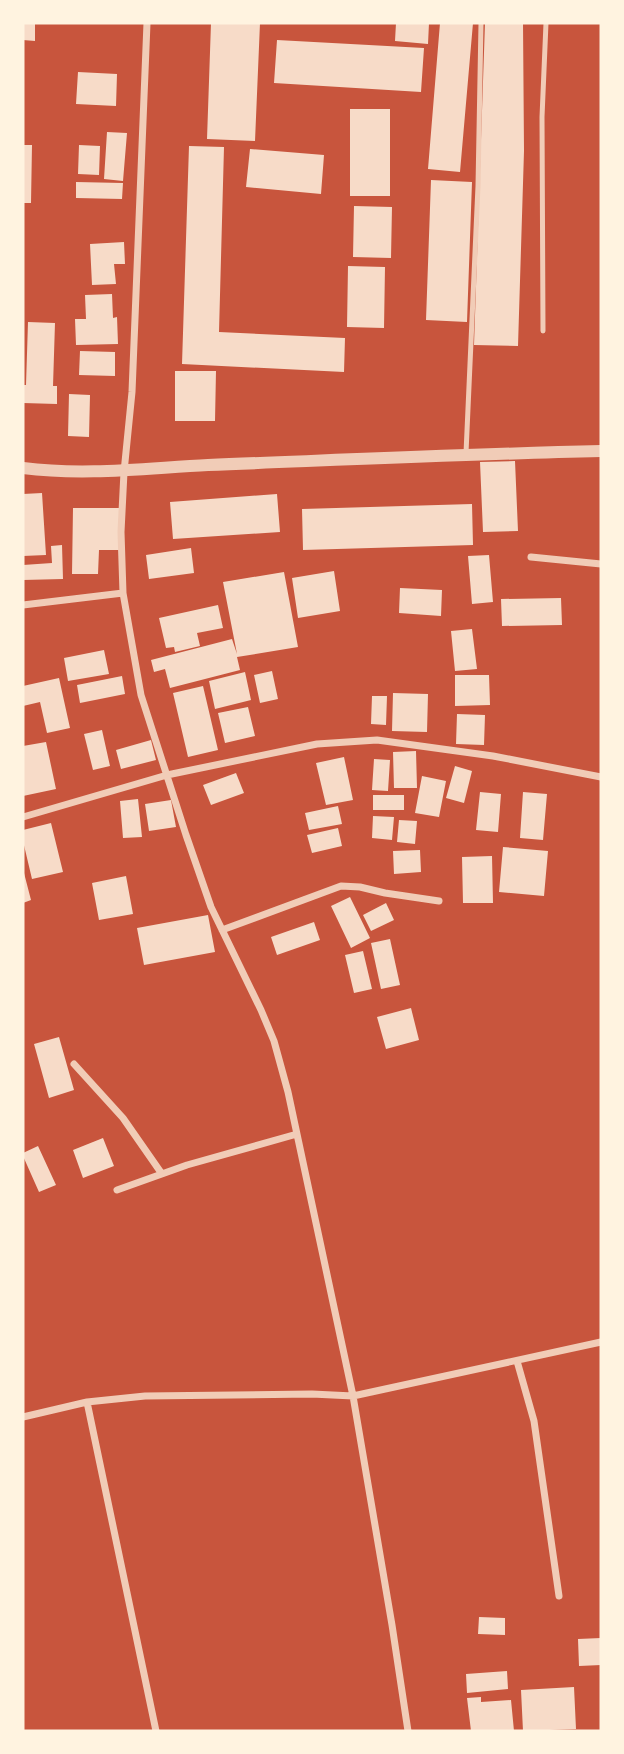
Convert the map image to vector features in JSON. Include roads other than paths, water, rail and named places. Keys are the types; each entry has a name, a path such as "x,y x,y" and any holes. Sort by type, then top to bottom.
{"street":[{"path":"147,23 132,392 121,532 122,593 141,695 167,775 211,906 274,1041 298,1134 353,1395 408,1731"},
{"path":"23,468 124,472 206,465 601,451"},
{"path":"531,556 601,564"},
{"path":"23,605 122,593"},
{"path":"23,817 167,775 317,744 377,740 493,756 601,777"},
{"path":"222,930 330,889 348,885 385,894 439,901"},
{"path":"74,1063 123,1118 162,1174"},
{"path":"117,1190 298,1134"},
{"path":"23,1417 87,1402 145,1396 353,1395 601,1342"},
{"path":"517,1361 534,1421 559,1596"},
{"path":"87,1402 156,1731"}],"lane":[{"path":"466,454 478,186 481,23"},
{"path":"543,331 542,117 546,23"}]}
